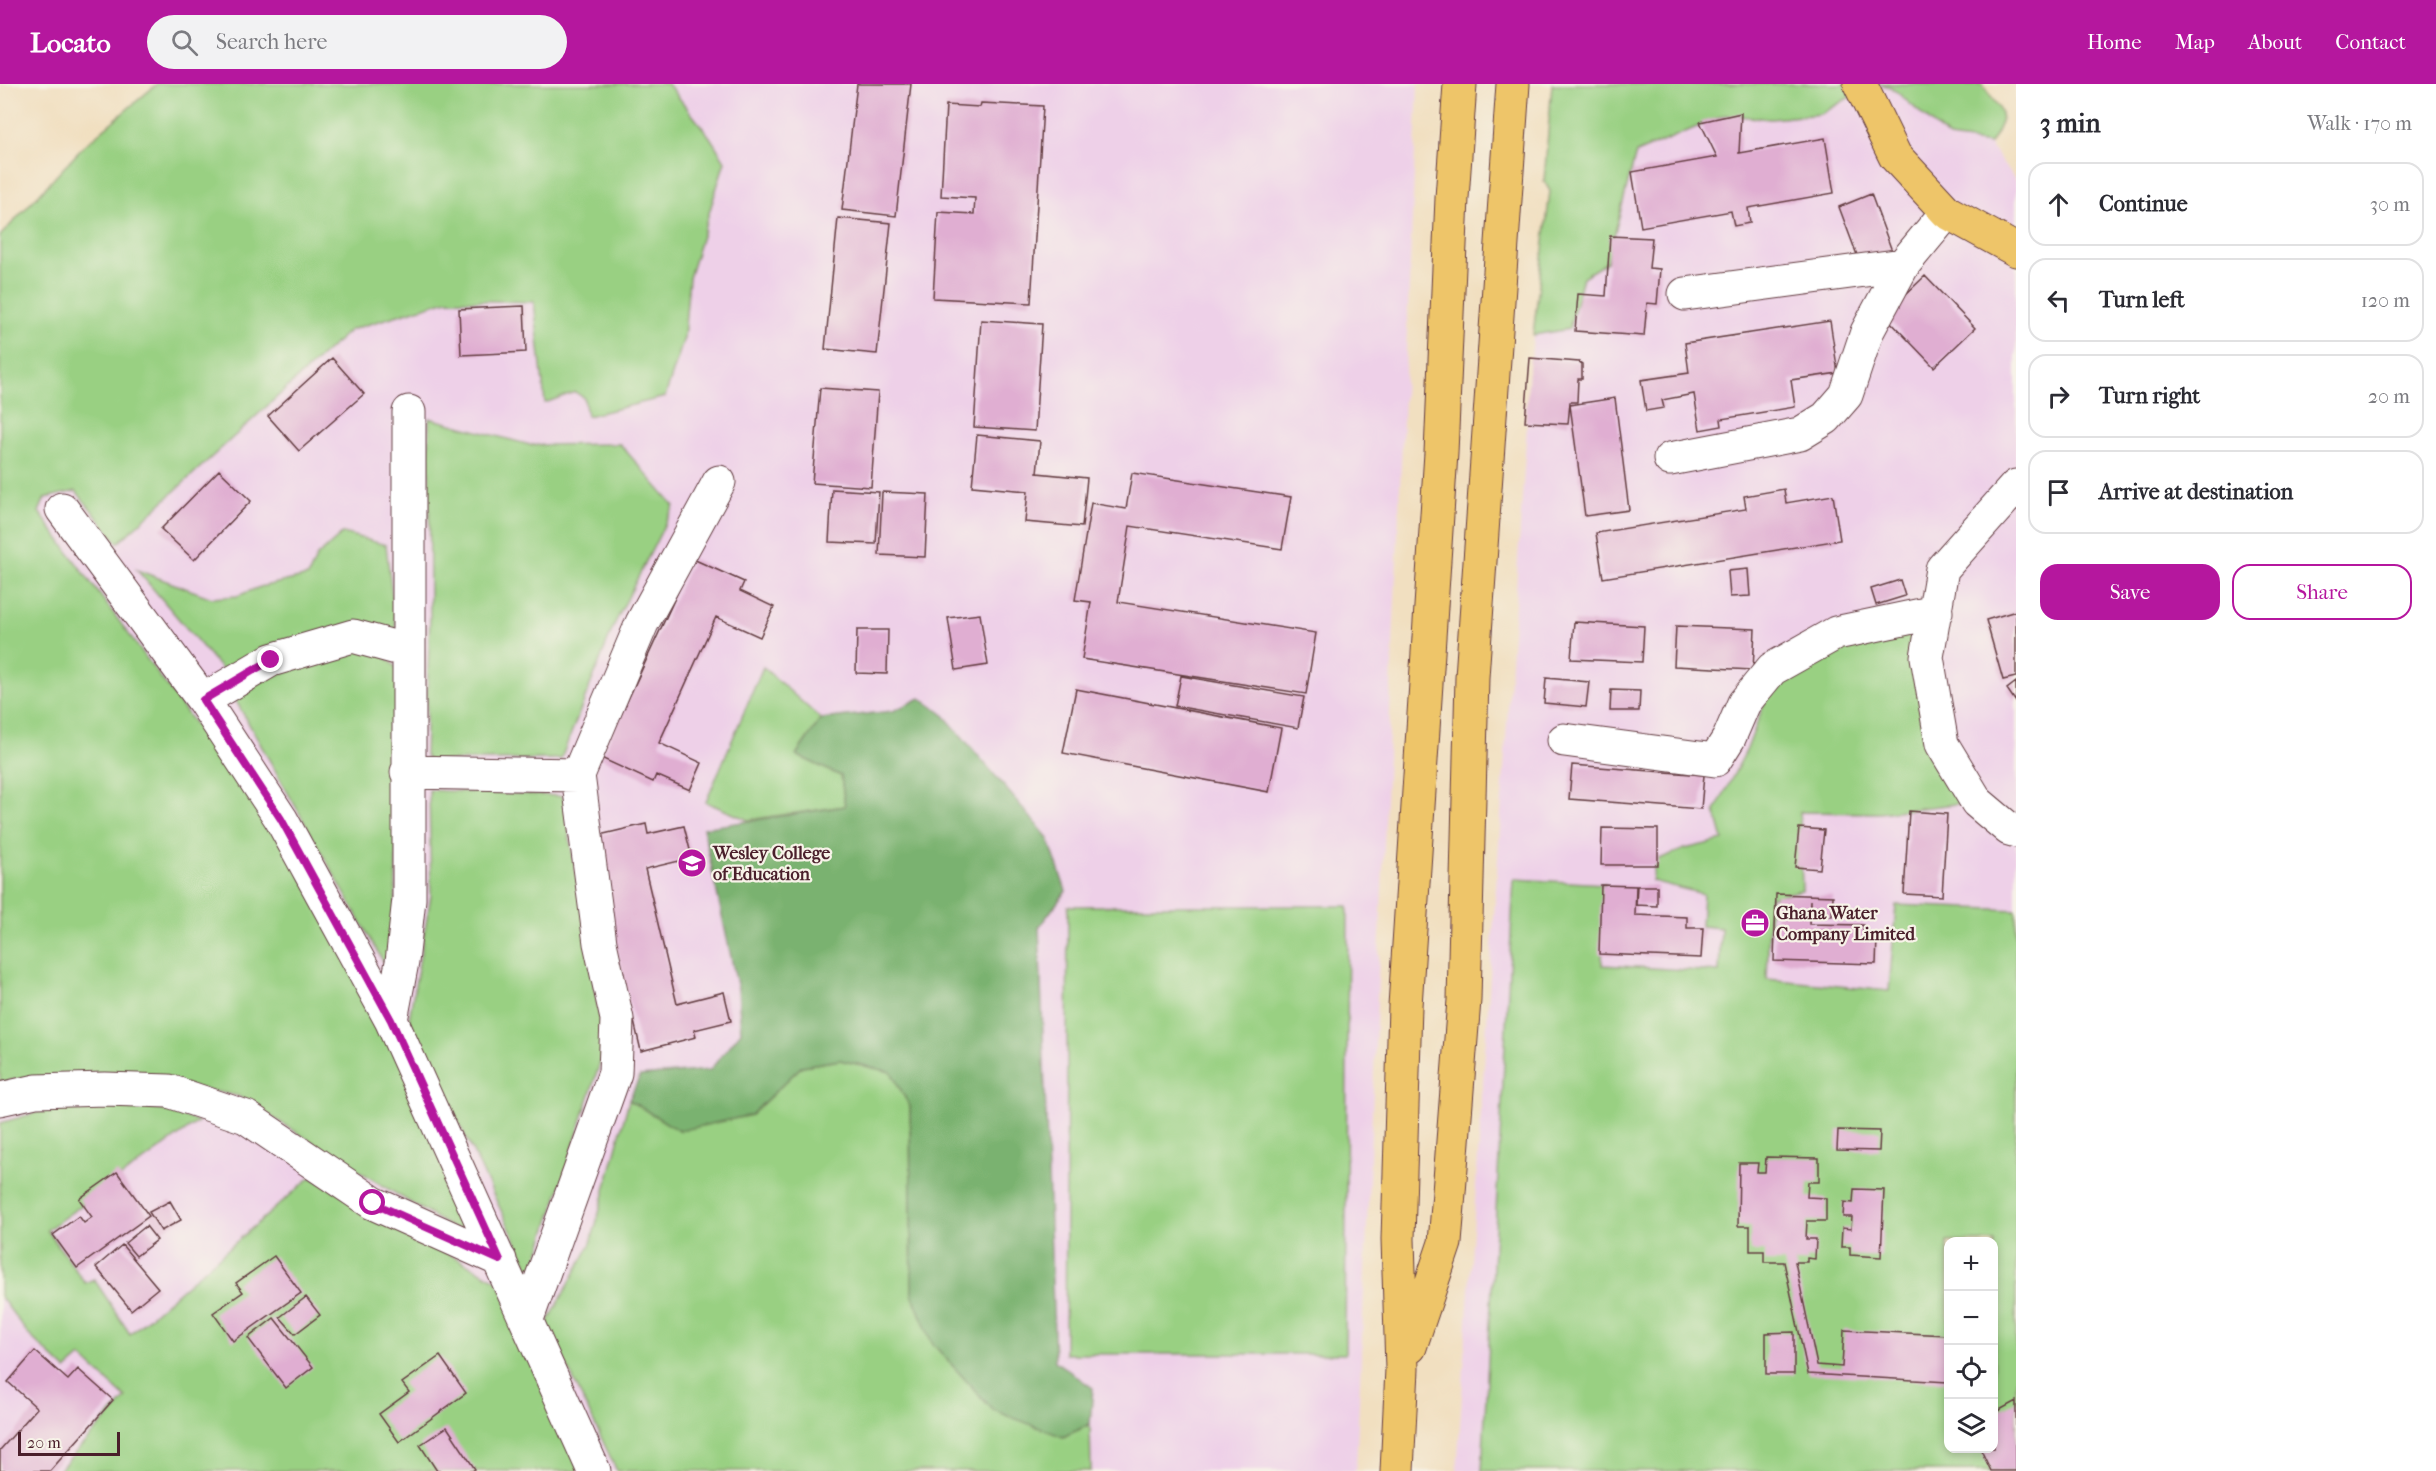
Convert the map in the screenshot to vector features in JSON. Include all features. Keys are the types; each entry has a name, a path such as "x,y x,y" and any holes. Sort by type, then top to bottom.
{"main road":[{"path":"1397,1471 1402,1369 1398,1239 1405,1006 1441,453 1451,209 1460,84"},
{"path":"1402,1369 1445,1244 1448,1210 1464,1000 1472,677 1513,84"},
{"path":"1860,84 1895,156 1947,212 2016,250"}],"lane":[{"path":"1670,459 1800,434 1826,418 1845,394 1867,332 1903,265 1947,212"},
{"path":"1684,294 1903,265"},
{"path":"391,1020 402,962 409,899 407,772 409,412"},
{"path":"527,1319 615,1073 617,1019 600,943 578,775 642,623 719,482"},
{"path":"2016,486 1942,569 1927,657 1942,744 1977,802 2009,829 2016,831"},
{"path":"62,508 203,700 281,819 391,1020 594,1471"},
{"path":"1564,740 1714,760 1730,738 1744,703 1772,669 1836,633 1936,612"},
{"path":"203,700 271,660 353,636 408,651"},
{"path":"407,772 578,775"},
{"path":"0,1099 36,1091 105,1089 169,1091 246,1118 373,1203 500,1260"}],"shaded area":[{"name":"Wesley College of Education","path":"160,84 1418,84 1356,1471 0,1471 0,255"},
{"name":"Ghana Water Company Limited","path":"1562,84 1946,84 2016,181 2016,1471 1457,1471 1533,335"}],"green space":[{"path":"157,84 668,84 710,137 725,161 689,278 684,338 665,397 587,416 584,398 575,392 545,403 534,302 447,300 350,330 118,543 76,491 45,498 39,512 286,848 395,1043 466,1225 458,1229 449,1226 238,1096 115,1072 12,1080 0,1085 0,236 85,145"},
{"path":"1552,84 1872,84 1821,114 1771,119 1725,115 1636,153 1607,262 1583,277 1569,329 1533,335 1550,191 1544,181"},
{"path":"1877,84 1982,84 1999,108 2002,119 1990,144 1949,138 1891,87"},
{"path":"429,418 530,445 620,444 674,506 614,625 561,759 429,761 425,755 430,615"},
{"path":"343,533 386,545 397,637 223,671 137,570 212,598 237,596 260,587 308,576 317,556"},
{"path":"1880,633 1921,634 1963,803 1879,813 1800,812 1802,890 1770,897 1767,979 1889,991 1896,905 2016,910 2016,1471 1482,1471 1514,879 1605,884 1602,965 1719,972 1721,928 1701,926 1703,894 1652,881 1656,860 1685,849 1723,840 1715,811 1747,749 1766,699 1814,650"},
{"path":"354,647 385,656 400,671 394,969 389,972 232,694 269,669"},
{"path":"763,667 821,719 796,755 841,776 845,806 748,820 706,802"},
{"path":"920,698 942,713 1048,838 1066,891 1039,927 1055,1361 1093,1388 1090,1424 1063,1437 993,1410 932,1343 912,1294 910,1107 891,1072 840,1060 802,1066 751,1115 679,1131 629,1100 640,1076 710,1070 741,1032 738,989 703,828 845,806 841,776 796,755 821,719 893,711"},
{"path":"429,790 563,796 603,1038 600,1063 532,1275 409,1019 431,895"},
{"path":"1068,906 1348,906 1345,1354 1065,1354"},
{"path":"840,1060 891,1072 910,1107 912,1294 1063,1437 1090,1424 1091,1471 617,1471 547,1324 591,1243 629,1100 679,1130 751,1115 802,1066"},
{"path":"73,1102 154,1108 199,1121 47,1230 85,1283 94,1279 130,1334 311,1177 498,1281 580,1471 58,1471 126,1398 81,1357 66,1370 28,1334 0,1296 0,1123"}],"building":[{"path":"857,84 911,84 896,216 842,210"},
{"path":"981,103 1043,106 1031,303 933,298 938,212 974,214 975,198 941,196 946,105 980,107"},
{"path":"1741,113 1739,153 1825,138 1834,193 1748,208 1750,223 1734,226 1731,211 1641,227 1632,172 1717,157 1700,122"},
{"path":"1871,194 1892,251 1860,263 1839,207"},
{"path":"838,218 891,223 877,354 825,349"},
{"path":"1610,236 1652,238 1649,268 1660,269 1657,304 1647,303 1644,336 1575,331 1578,294 1606,296"},
{"path":"1925,276 1975,328 1934,367 1884,315"},
{"path":"524,306 526,352 461,355 459,309"},
{"path":"981,320 1042,324 1035,431 974,427"},
{"path":"1830,321 1838,373 1791,380 1795,407 1721,419 1722,426 1700,430 1694,394 1662,400 1664,408 1646,411 1641,380 1689,373 1685,343"},
{"path":"332,358 364,394 299,451 268,416"},
{"path":"1530,358 1582,364 1582,379 1578,379 1577,402 1570,402 1568,424 1525,422"},
{"path":"820,388 878,392 871,487 812,483"},
{"path":"1615,398 1629,510 1585,516 1570,405"},
{"path":"977,435 1040,441 1037,473 1087,478 1082,527 1025,522 1028,491 972,486"},
{"path":"219,470 251,501 194,560 161,529"},
{"path":"1132,473 1291,497 1282,549 1130,526 1118,602 1316,633 1306,694 1082,659 1091,602 1075,600 1091,503 1126,509"},
{"path":"832,489 879,492 876,544 829,542"},
{"path":"1784,489 1786,503 1833,495 1840,540 1603,578 1596,533 1746,509 1744,496"},
{"path":"882,492 928,494 925,557 879,555"},
{"path":"693,559 744,582 740,591 774,607 760,637 716,617 659,743 702,763 690,790 656,775 653,782 601,758"},
{"path":"1748,569 1750,596 1730,597 1728,571"},
{"path":"1900,580 1905,596 1876,605 1871,589"},
{"path":"2016,611 2016,677 2003,680 1986,620"},
{"path":"980,614 988,665 956,670 948,618"},
{"path":"1574,622 1644,626 1642,662 1571,659"},
{"path":"1676,626 1755,629 1753,670 1674,666"},
{"path":"857,630 888,630 887,674 856,673"},
{"path":"1181,676 1304,697 1298,728 1175,706"},
{"path":"1546,678 1589,682 1586,707 1544,703"},
{"path":"2016,682 2016,702 2007,689"},
{"path":"1076,689 1281,728 1269,792 1063,753"},
{"path":"1611,690 1640,691 1639,711 1610,711"},
{"path":"1572,765 1704,775 1701,809 1569,799"},
{"path":"1909,811 1947,814 1942,896 1904,894"},
{"path":"646,824 648,834 684,826 692,858 645,869 677,1004 724,992 731,1021 694,1030 696,1037 641,1051 591,837"},
{"path":"1602,828 1658,829 1658,865 1601,865"},
{"path":"1799,828 1824,830 1820,869 1795,867"},
{"path":"1601,885 1636,886 1635,915 1687,917 1687,928 1703,928 1701,958 1599,954"},
{"path":"1637,886 1657,886 1657,906 1636,905"},
{"path":"1776,894 1833,896 1832,916 1810,915 1810,900 1809,924 1863,925 1863,938 1877,938 1876,964 1774,961"},
{"path":"1838,1130 1880,1131 1879,1151 1837,1150"},
{"path":"1766,1157 1819,1158 1819,1182 1808,1182 1807,1197 1826,1198 1826,1221 1807,1221 1806,1239 1816,1239 1815,1259 1807,1258 1807,1262 1795,1262 1817,1365 1842,1367 1844,1330 1944,1335 1944,1382 1808,1374 1784,1262 1764,1262 1764,1251 1750,1251 1750,1226 1738,1226 1739,1163 1758,1163 1757,1172 1765,1172"},
{"path":"117,1172 149,1216 77,1268 53,1235 79,1216 84,1223 92,1217 79,1199"},
{"path":"1854,1189 1884,1190 1881,1257 1850,1255 1850,1247 1841,1247 1842,1228 1851,1229 1852,1217 1843,1217 1844,1202 1853,1203"},
{"path":"170,1201 181,1220 161,1231 149,1212"},
{"path":"146,1226 157,1240 136,1256 125,1243"},
{"path":"122,1245 158,1288 131,1310 96,1267"},
{"path":"274,1256 301,1293 233,1341 213,1313 243,1292 236,1283"},
{"path":"306,1297 320,1315 295,1334 280,1317"},
{"path":"274,1318 313,1367 286,1388 248,1338"},
{"path":"1794,1332 1794,1374 1766,1374 1766,1333"},
{"path":"35,1351 68,1380 78,1369 113,1400 50,1471 0,1471 0,1450 37,1408 8,1382"},
{"path":"440,1356 466,1393 399,1442 379,1414 409,1392 402,1383"},
{"path":"2016,1401 2016,1471 1991,1471 1982,1453 1998,1453 1998,1411"},
{"path":"447,1427 475,1469 472,1471 437,1471 420,1445"}],"place":[{"name":"Wesley College of Education","path":"692,863"},
{"name":"Ghana Water Company Limited","path":"1755,923"}],"route":[{"path":"271,660 203,700 281,819 391,1020 500,1260 373,1203"}]}
